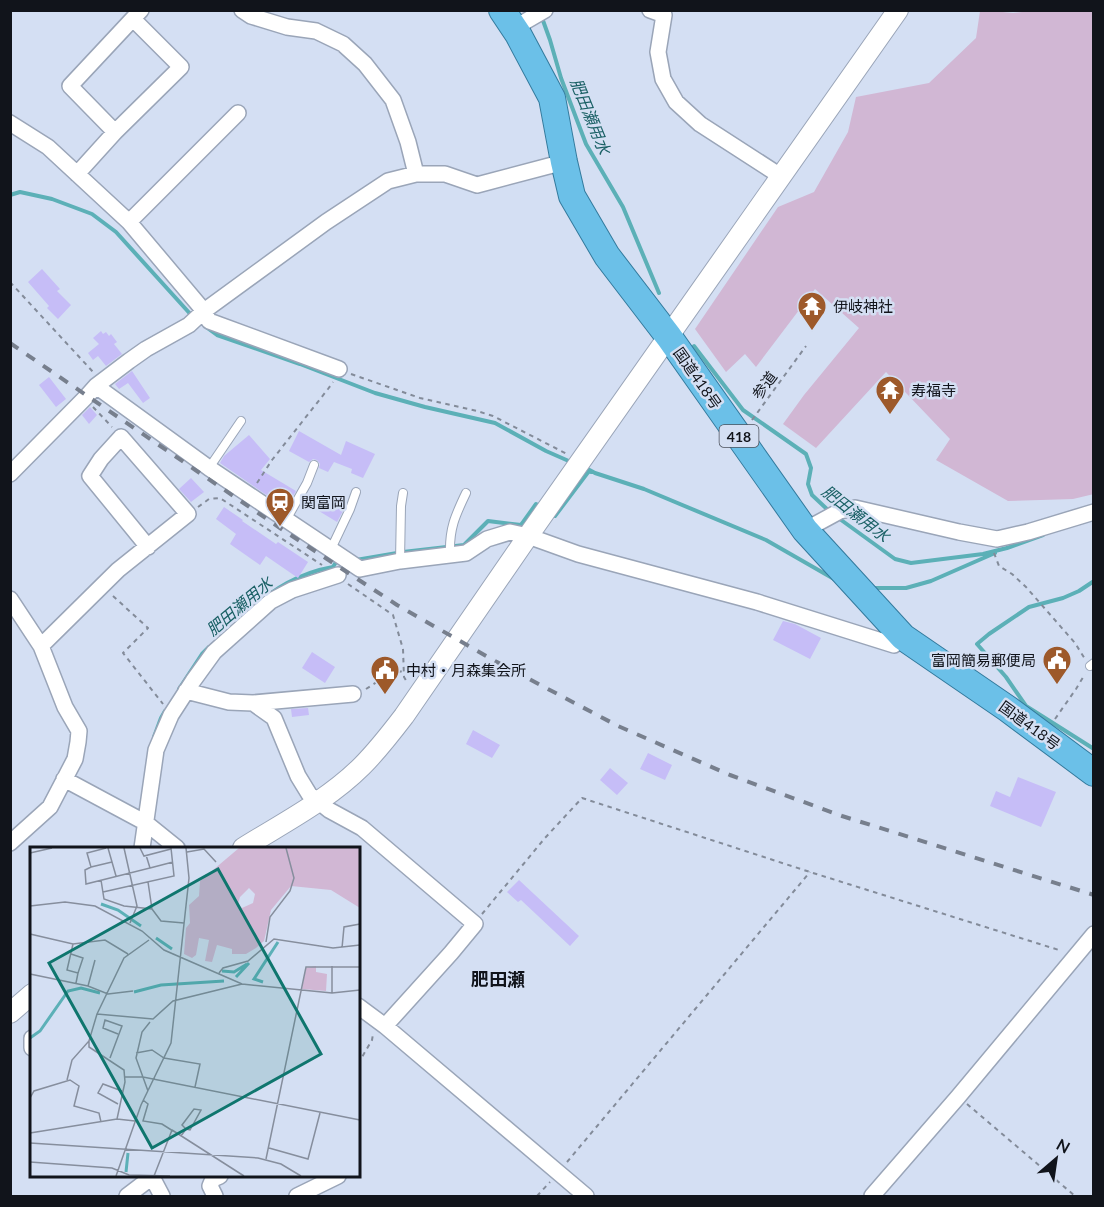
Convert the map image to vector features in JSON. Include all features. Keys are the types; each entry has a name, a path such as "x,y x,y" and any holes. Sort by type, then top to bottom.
{"highway":[{"name":"国道418号","path":"508,19 552,98 572,196 608,256 669,337 805,530 903,637 1008,709 1094,773"}],"street":[{"path":"242,10 251,16 287,27 316,31 343,44 365,64 393,100 408,142 416,174"},
{"path":"508,19 545,10"},
{"path":"246,847 317,802 361,767 386,740 898,10"},
{"path":"660,12 658,52 663,79 676,102 700,124 782,177"},
{"path":"77,174 181,67 138,15 70,86 116,132"},
{"path":"129,222 238,112"},
{"path":"10,123 48,147 129,222 204,311 209,321 339,369"},
{"path":"10,474 99,383 146,349 189,325 204,311 326,222 388,181 416,174 445,174 477,184 564,162"},
{"path":"99,383 209,468 360,569 400,561 466,553 487,539 510,532 578,554 757,602 894,645 903,637"},
{"path":"41,646 118,570 148,547 188,514 121,437 101,459 90,476 148,547"},
{"path":"805,530 840,511 855,508 996,539 1094,512"},
{"path":"142,847 156,750 171,715 186,691 214,652 271,601 292,590 338,574"},
{"path":"10,599 41,646 65,707 79,731 75,759 50,807 10,843"},
{"path":"186,691 229,702 253,703 353,694"},
{"path":"253,703 274,718 298,776 317,802 362,828 475,924 385,1026"},
{"path":"64,779 146,823 175,847"},
{"path":"872,1197 1094,933"},
{"path":"10,1013 30,996"},
{"path":"360,1007 385,1026 586,1197"},
{"path":"127,1197 152,1177 162,1197"},
{"path":"215,1197 210,1186 213,1179 218,1177"},
{"path":"297,1197 336,1177"}],"lane":[{"path":"209,468 241,421"},
{"path":"286,520 308,483 314,465"},
{"path":"331,549 356,492"},
{"path":"400,561 403,493"},
{"path":"450,555 451,529 466,493"}],"path":[{"path":"10,282 99,383"},
{"name":"参道","path":"739,437 807,346"},
{"path":"249,495 272,460 328,389 339,369 420,398 493,416 582,460"},
{"path":"85,399 121,437"},
{"path":"188,514 209,499 220,498 338,574 393,615 402,649 404,677 408,683 421,692"},
{"path":"987,537 999,566 1026,587 1091,664 1044,736"},
{"path":"102,586 148,628 123,653 171,715"},
{"path":"353,694 366,689 389,674 403,671"},
{"path":"475,924 545,838 582,798 1076,956"},
{"path":"537,1197 810,872"},
{"path":"360,1061 372,1040"},
{"path":"958,1097 1075,1197"}],"shaded area":[{"path":"980,11 1013,13 1093,11 1094,494 1073,499 1008,501 936,460 950,439 886,372 816,448 783,424 859,328 815,289 756,367 745,354 726,372 695,329 778,207 814,192 848,132 856,97 929,83 976,38"}],"building":[{"path":"42,269 60,289 57,291 71,305 58,319 28,282"},
{"path":"101,331 103,334 106,332 109,336 111,334 117,342 114,344 122,354 106,366 98,356 93,360 88,353 99,344 93,338"},
{"path":"132,371 150,398 143,403 128,383 119,389 115,384"},
{"path":"49,377 66,399 56,407 39,385"},
{"path":"90,407 97,415 89,424 82,415"},
{"path":"299,431 341,455 346,441 375,454 363,478 351,473 352,469 334,462 328,472 319,468 320,464 317,460 313,459 309,462 289,451"},
{"path":"249,435 270,459 261,470 296,491 287,506 220,463 224,456"},
{"path":"191,478 204,492 191,502 179,489"},
{"path":"321,496 344,509 337,522 314,508"},
{"path":"224,507 276,544 278,542 308,562 298,578 266,556 260,565 230,544 236,534 216,519"},
{"path":"783,621 795,624 821,638 810,659 773,640"},
{"path":"312,652 335,667 325,683 302,668"},
{"path":"308,708 309,715 292,717 291,709"},
{"path":"473,730 500,745 492,758 466,744"},
{"path":"648,753 672,765 665,780 640,769"},
{"path":"610,768 628,783 617,795 600,780"},
{"path":"1018,777 1056,792 1041,827 990,806 996,791 1010,797"},
{"path":"519,880 579,936 570,946 521,900 518,902 507,892"}],"waterway":[{"name":"肥田瀬用水","path":"541,15 561,78 586,144 623,207 659,293"},
{"name":"肥田瀬用水","path":"10,195 20,192 52,199 92,214 116,232 193,317"},
{"name":"肥田瀬用水","path":"206,327 217,335 375,393 495,423 571,462"},
{"name":"肥田瀬用水","path":"694,346 743,410 806,454 811,468 808,484 812,495 829,511"},
{"name":"肥田瀬用水","path":"584,467 595,473 644,489 766,540 834,579"},
{"name":"肥田瀬用水","path":"552,514 555,516 589,471 591,472"},
{"name":"肥田瀬用水","path":"356,560 464,545 488,521 521,525 536,504 541,507"},
{"name":"肥田瀬用水","path":"837,517 895,559 911,563 983,554 1007,548"},
{"name":"肥田瀬用水","path":"1007,548 1043,535"},
{"name":"肥田瀬用水","path":"871,588 906,588 931,581 995,553"},
{"name":"肥田瀬用水","path":"248,612 287,583 309,573 333,567 336,562 339,562"},
{"path":"1094,581 1063,598 1029,607 977,644 1006,677 1026,706 1094,749"},
{"name":"肥田瀬用水","path":"179,689 209,647"},
{"name":"肥田瀬用水","path":"154,737 165,711"}],"railway":[{"path":"10,343 280,528 397,605 495,661 618,726 730,775 842,816 1094,895"}],"place":[{"name":"伊岐神社","path":"812,332"},
{"name":"寿福寺","path":"890,416"},
{"name":"関富岡","path":"280,528"},
{"name":"富岡簡易郵便局","path":"1057,686"},
{"name":"中村・月森集会所","path":"385,696"}],"district":[{"name":"肥田瀬","path":"498,979"}]}
